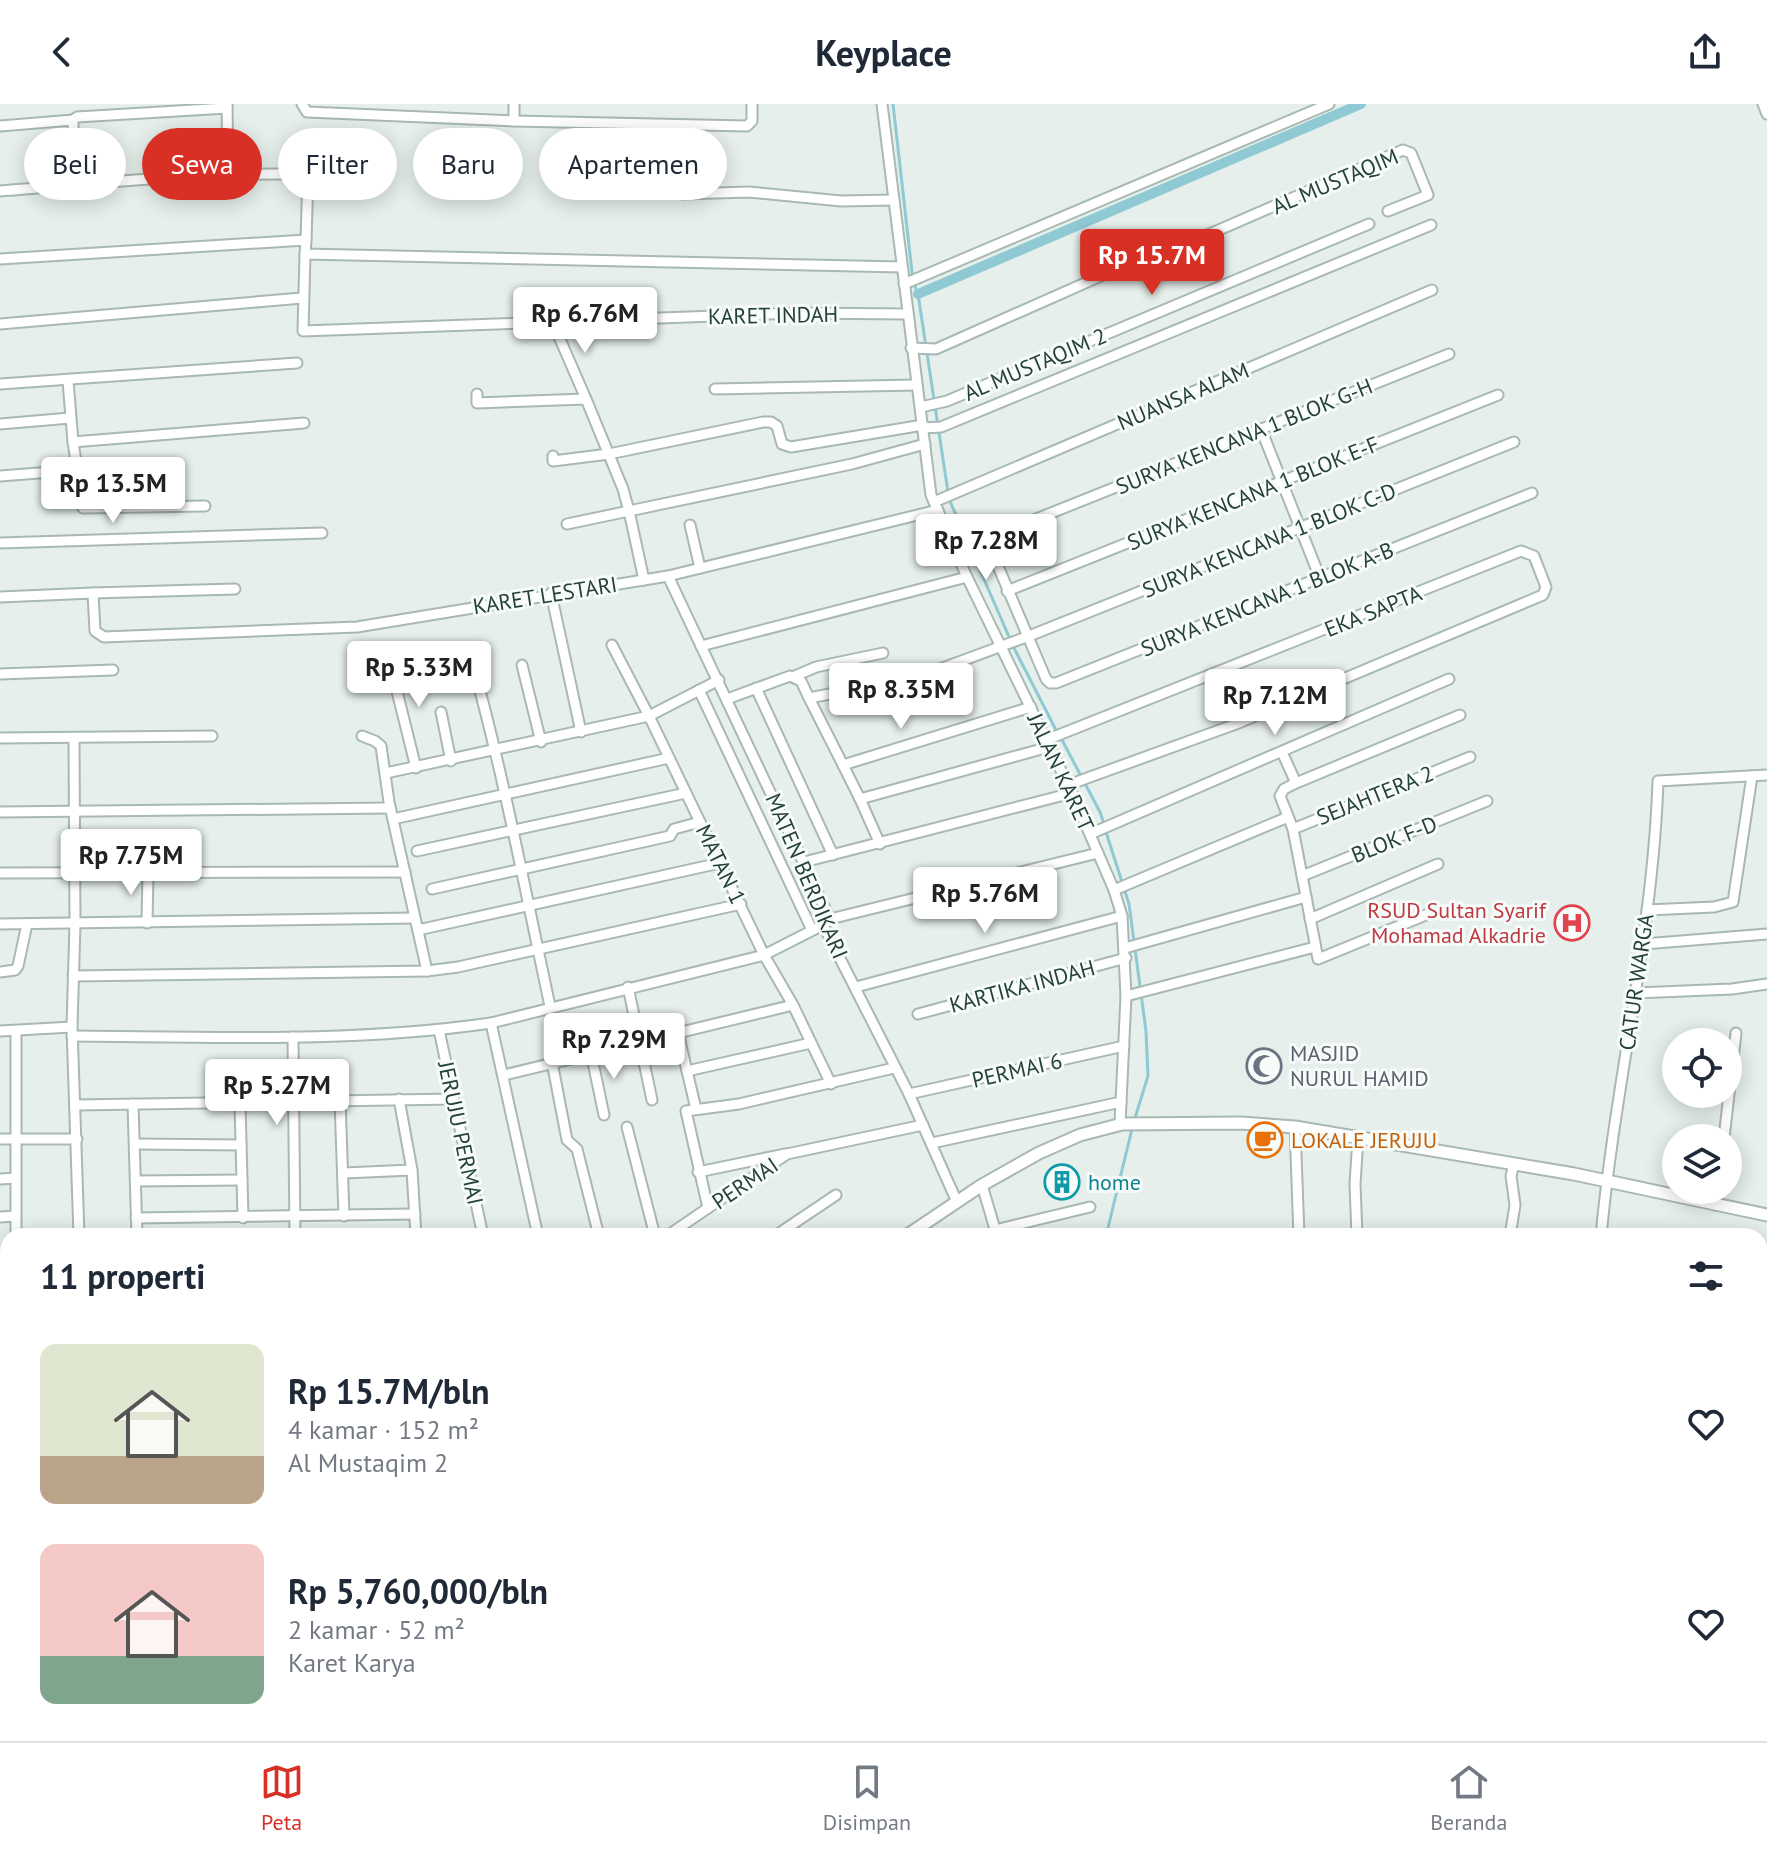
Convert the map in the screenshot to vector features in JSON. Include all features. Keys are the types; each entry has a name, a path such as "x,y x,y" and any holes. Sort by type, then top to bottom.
{"street":[{"path":"302,104 307,112 514,121 747,126 752,121 752,104"},
{"path":"514,104 514,121"},
{"name":"JALAN KARET","path":"882,104 906,283 907,314 914,348 916,385 924,407 929,485 967,577 1005,645 1117,889 1129,995 1121,1124"},
{"path":"906,283 1329,104"},
{"path":"1763,104 1767,114"},
{"path":"0,126 73,120 93,114 227,106 227,128"},
{"path":"73,120 73,128"},
{"name":"AL MUSTAQIM","path":"914,348 936,349 1164,248 1182,246 1403,150 1411,153 1428,195 1388,211"},
{"path":"0,191 24,189"},
{"path":"727,193 841,201 894,200"},
{"path":"0,324 302,298 307,200"},
{"name":"AL MUSTAQIM 2","path":"924,407 947,401 1369,224"},
{"path":"553,456 553,461 609,454 771,422 777,426 782,444 791,447 941,427 1431,225"},
{"path":"0,259 306,240"},
{"path":"305,254 902,267"},
{"name":"NUANSA ALAM","path":"937,504 1432,290"},
{"name":"KARET INDAH","path":"302,298 303,331 797,313 907,314"},
{"path":"553,323 609,454 629,511 644,580"},
{"name":"SURYA KENCANA 1 BLOK G-H","path":"994,535 1449,354"},
{"path":"0,384 297,363"},
{"path":"68,381 83,508 205,506"},
{"path":"715,389 916,385"},
{"path":"477,394 477,403 586,399"},
{"name":"SURYA KENCANA 1 BLOK E-F","path":"1007,591 1498,395"},
{"path":"0,424 70,418"},
{"path":"73,442 304,423"},
{"path":"1261,429 1320,578"},
{"name":"SURYA KENCANA 1 BLOK C-D","path":"809,698 918,677 1027,637 1514,442"},
{"path":"567,524 852,464 925,444"},
{"path":"0,476 77,470"},
{"name":"SURYA KENCANA 1 BLOK A-B","path":"994,535 989,545 1007,591 1046,679 1056,683 1532,493"},
{"name":"KARET LESTARI","path":"93,593 95,631 104,637 340,629 668,576 937,504"},
{"path":"690,525 700,568"},
{"path":"0,543 322,533"},
{"name":"EKA SAPTA","path":"860,799 1049,742 1521,551 1534,556 1546,587 1543,595 1236,724 1092,776 1072,787"},
{"name":"MATEN BERDIKARI","path":"668,576 804,862 826,922 957,1202"},
{"path":"701,646 967,577"},
{"path":"0,597 235,589"},
{"path":"551,593 581,732"},
{"name":"MATAN 1","path":"612,645 831,1084"},
{"path":"727,699 816,667 883,653"},
{"path":"389,659 416,768"},
{"path":"522,665 541,742"},
{"path":"0,674 113,670"},
{"path":"475,672 498,751 504,796 550,1006"},
{"path":"795,676 801,681 880,844"},
{"path":"1092,833 1449,679"},
{"path":"386,773 541,742 649,716 719,680"},
{"path":"756,688 833,855"},
{"path":"699,690 812,930"},
{"path":"843,765 1031,707"},
{"path":"441,712 451,761"},
{"name":"SEJAHTERA 2","path":"1460,715 1281,792 1293,829 1470,757"},
{"path":"0,738 212,736"},
{"path":"362,736 381,746 391,814 427,971"},
{"path":"74,738 72,1032 79,1228"},
{"path":"1282,752 1296,783"},
{"path":"0,812 391,814 504,796 669,758"},
{"path":"1647,910 1714,907 1733,902 1752,776 1767,775"},
{"name":"CATUR WARGA","path":"1602,1228 1605,1181 1644,944 1657,825 1658,781 1752,776"},
{"path":"804,862 880,844 1072,787"},
{"path":"417,851 686,793"},
{"name":"BLOK F-D","path":"1302,876 1487,801"},
{"name":"SEJAHTERA 2","path":"1117,889 1288,817"},
{"path":"432,889 670,836 674,829 700,822"},
{"path":"1293,829 1317,958 1321,959 1438,910"},
{"path":"0,1031 293,1037 439,1030 491,1023 764,955 826,922 1098,853"},
{"path":"418,930 720,863"},
{"path":"1310,919 1438,864"},
{"path":"147,923 148,872"},
{"path":"0,873 405,872"},
{"name":"KARTIKA INDAH","path":"918,1014 1126,951 1146,942 1306,897"},
{"path":"73,976 427,971 458,967 741,904"},
{"path":"856,987 1122,916"},
{"path":"0,924 415,918"},
{"path":"0,972 15,970 18,966 27,924"},
{"path":"1644,944 1767,934"},
{"path":"1129,995 1315,947"},
{"path":"1636,993 1732,989 1767,984"},
{"path":"628,987 652,1100"},
{"path":"504,1075 793,1005"},
{"path":"491,1023 536,1228"},
{"name":"JERUJU PERMAI","path":"439,1030 481,1228"},
{"path":"16,1031 16,1228"},
{"path":"678,1033 696,1109"},
{"path":"293,1037 295,1228"},
{"path":"687,1071 811,1043"},
{"name":"PERMAI 6","path":"909,1094 1124,1046"},
{"path":"591,1053 604,1115"},
{"path":"552,1062 567,1140 577,1149 597,1228"},
{"path":"708,1208 686,1111 739,1104 894,1068"},
{"path":"399,1099 412,1170 416,1228"},
{"path":"75,1105 454,1099"},
{"path":"340,1100 344,1216"},
{"path":"932,1143 1121,1102"},
{"path":"133,1104 137,1228"},
{"path":"240,1104 243,1218"},
{"path":"918,1228 982,1185 1059,1143 1121,1124 1145,1123 1241,1123 1295,1127 1514,1164 1767,1215"},
{"name":"PERMAI","path":"679,1228 787,1154 923,1125"},
{"path":"627,1127 653,1228"},
{"path":"1295,1127 1299,1228"},
{"path":"1357,1228 1358,1137"},
{"path":"0,1139 77,1139"},
{"path":"135,1144 241,1145"},
{"path":"698,1172 787,1154"},
{"path":"1511,1228 1515,1205 1511,1182 1514,1164"},
{"path":"344,1173 412,1170"},
{"path":"0,1179 15,1178"},
{"path":"136,1181 242,1180"},
{"path":"982,1185 995,1228"},
{"path":"787,1228 836,1195"},
{"path":"1014,1228 1090,1207"},
{"path":"136,1218 415,1214"},
{"path":"0,1217 15,1216"}],"waterway":[{"path":"893,104 913,281 918,294 948,492"},
{"path":"918,294 1361,104"},
{"path":"949,499 1010,639"},
{"path":"1013,646 1057,732"},
{"path":"1061,738 1104,824"},
{"path":"1106,832 1129,904 1146,1031 1148,1076 1134,1121"},
{"path":"1108,1228 1132,1129"}],"place":[{"name":"RSUD Sultan Syarif Mohamad Alkadrie","path":"1572,923"},
{"name":"MASJID NURUL HAMID","path":"1264,1066"},
{"name":"LOKALE JERUJU","path":"1265,1140"},
{"name":"home","path":"1062,1182"}]}
